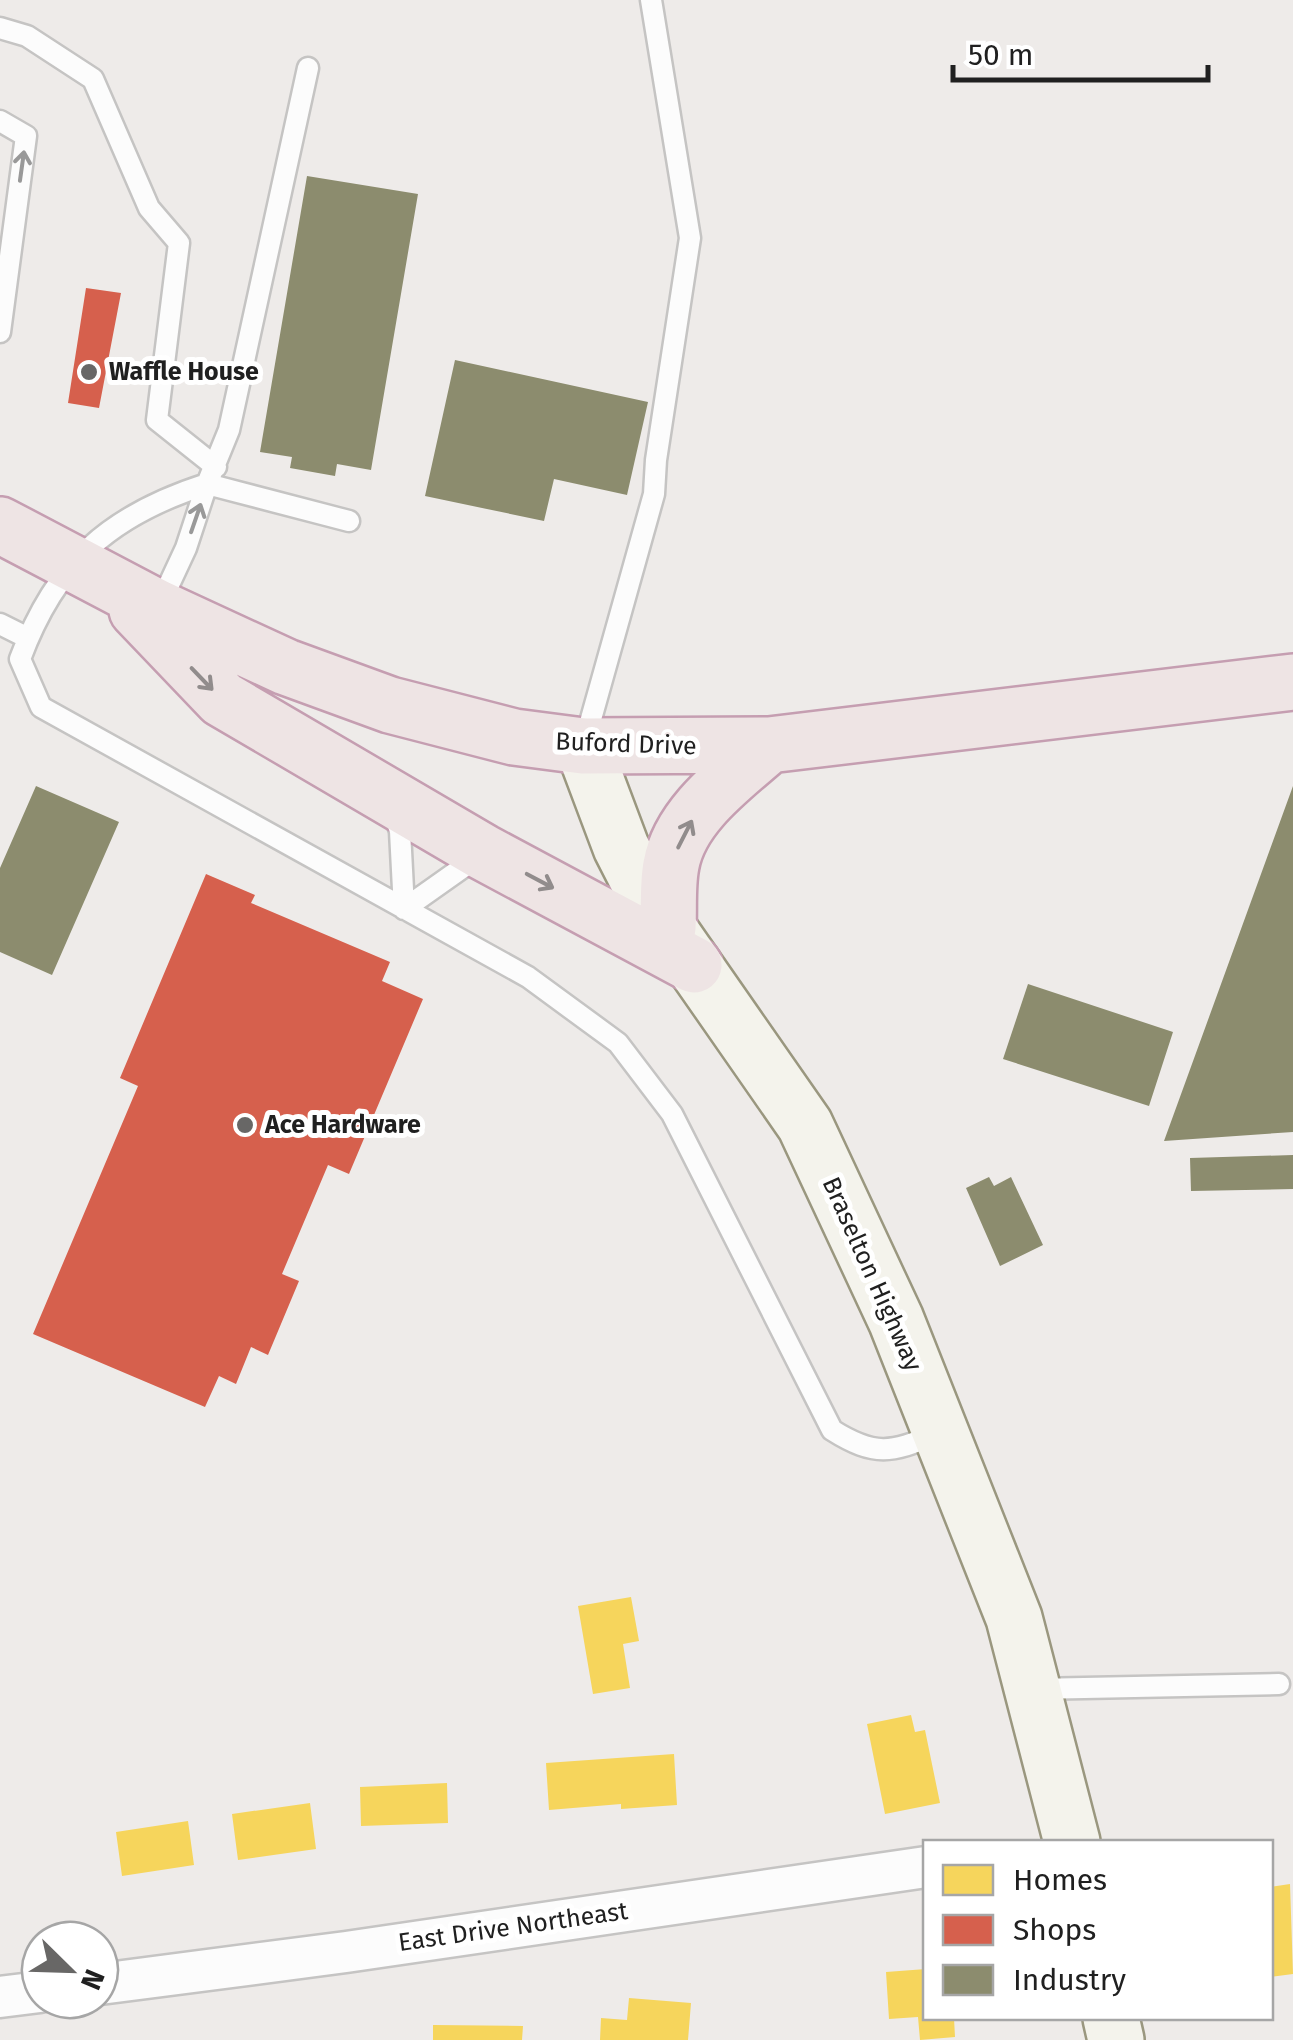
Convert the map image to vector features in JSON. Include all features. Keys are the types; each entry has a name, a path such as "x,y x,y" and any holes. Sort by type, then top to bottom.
{"highway":[{"name":"Buford Drive","path":"0,526 286,667 390,705 514,737 584,746 769,745 1293,682"},
{"path":"114,584 222,699 483,852 681,947"},
{"path":"681,947 671,863 689,824 716,792 769,745"}],"main road":[{"name":"Braselton Highway","path":"584,746 620,848 647,898 804,1125 896,1320 1014,1618 1071,1840"}],"street":[{"name":"East Drive Northeast","path":"120,1981 923,1867"}],"lane":[{"path":"584,746 654,494 690,238 651,0"},
{"path":"0,28 26,36 93,79 149,208 179,243 158,420 211,476 350,521"},
{"path":"308,68 229,430 186,548 35,618 20,659 40,707 528,977 618,1043 672,1114 832,1430 858,1446 894,1450 940,1434"},
{"path":"0,120 26,136 0,332"},
{"path":"114,584 116,525 211,476"},
{"path":"0,624 28,638"},
{"path":"387,794 400,832 404,908"},
{"path":"404,908 483,852"},
{"path":"1032,1689 1278,1684"}],"building: Homes":[{"path":"631,1597 639,1641 623,1644 630,1688 593,1694 578,1606"},
{"path":"911,1715 915,1732 925,1730 940,1803 885,1814 867,1724"},
{"path":"674,1754 677,1805 621,1809 621,1804 549,1810 546,1763"},
{"path":"447,1783 448,1823 361,1826 360,1787"},
{"path":"310,1803 316,1849 238,1860 232,1814"},
{"path":"188,1821 194,1865 122,1876 116,1832"},
{"path":"1290,1884 1293,1974 1273,1977 1273,1887"},
{"path":"923,1969 923,2020 954,2020 955,2037 920,2040 918,2017 889,2019 886,1972"},
{"path":"629,1998 691,2003 688,2040 600,2040 601,2018 627,2020"},
{"path":"433,2025 523,2026 522,2040 433,2040"}],"building: Shops":[{"name":"Waffle House","path":"86,288 121,293 99,408 68,403"},
{"name":"Ace Hardware","path":"206,874 255,895 251,903 390,962 382,981 423,999 349,1174 328,1165 282,1274 299,1281 268,1355 251,1347 236,1384 219,1376 205,1407 33,1334 138,1086 120,1078"}],"building: Industry":[{"path":"307,176 418,194 371,470 337,464 335,476 290,468 292,457 260,452"},
{"path":"455,360 648,402 627,495 554,479 544,521 425,496"},
{"path":"36,786 119,822 52,975 0,952 0,868"},
{"path":"1293,786 1293,1132 1164,1141"},
{"path":"1028,984 1173,1032 1149,1106 1003,1059"},
{"path":"1293,1155 1293,1189 1191,1191 1190,1158"},
{"path":"989,1177 994,1186 1011,1177 1043,1245 1000,1266 966,1188"}],"place":[{"name":"Waffle House","path":"89,372"},
{"name":"Ace Hardware","path":"245,1125"}]}
